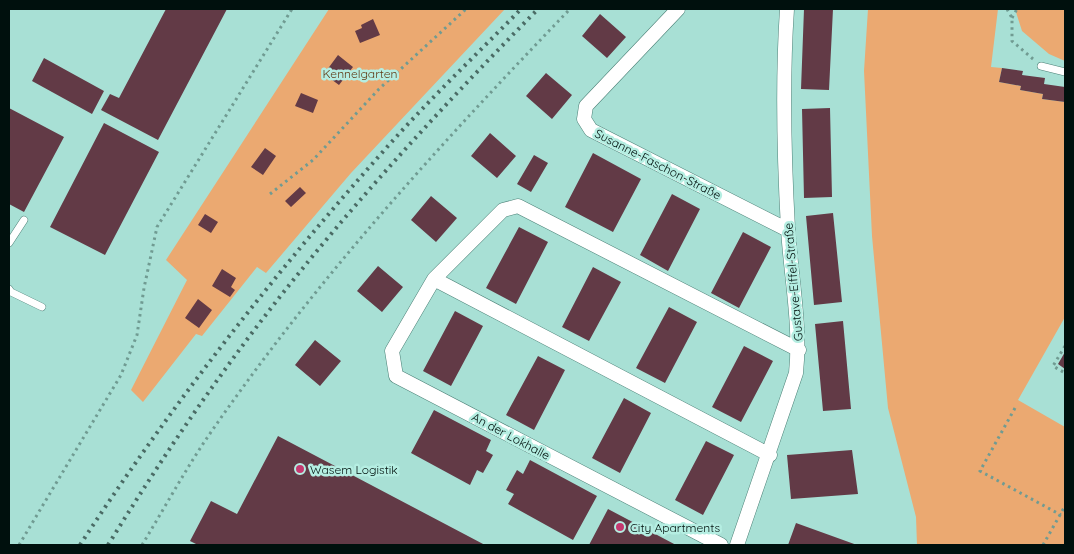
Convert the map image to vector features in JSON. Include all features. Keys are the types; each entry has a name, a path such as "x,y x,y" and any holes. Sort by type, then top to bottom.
{"street":[{"name":"Susanne-Faschon-Straße","path":"678,9 586,106 584,119 591,130 788,230"},
{"name":"Gustave-Eiffel-Straße","path":"737,545 770,455 796,373 799,350 788,230 784,148 787,9"},
{"name":"An der Lokhalle","path":"721,545 396,376 392,352 434,279 503,210 518,206 799,350"},
{"path":"434,279 770,455"}],"lane":[{"path":"1040,66 1065,72"},
{"path":"9,242 24,220"},
{"path":"9,288 11,292 42,307"}],"path":[{"path":"19,545 121,375 137,336 144,288 157,227 292,9"},
{"path":"270,194 313,160 379,89 466,9"},
{"path":"142,545 208,437 285,330 374,221 486,97 570,9"},
{"path":"1007,9 1012,18 1012,41 1040,66"},
{"path":"1012,18 1017,9"},
{"path":"1065,346 1053,366 1065,373"},
{"path":"1015,408 980,470 1060,515"},
{"path":"1043,545 1065,506"}],"green space":[{"name":"Kennelgarten","path":"329,9 505,9 351,173 266,273 257,267 202,336 196,334 143,402 131,390 187,280 166,260"},
{"path":"868,9 998,9 991,67 1002,68 999,82 1021,86 1020,90 1043,94 1042,99 1065,102 1065,317 1018,400 1065,427 1065,545 917,545 916,517 888,408 872,236 864,71"},
{"path":"1015,9 1065,9 1065,61 1049,54 1022,31"}],"building":[{"path":"166,9 227,9 158,140 101,110 110,94 119,98"},
{"path":"804,9 833,9 829,90 801,89"},
{"path":"600,14 626,37 607,58 582,36"},
{"path":"373,19 380,35 360,43 355,31 362,28 361,25"},
{"path":"338,55 353,67 339,85 324,74"},
{"path":"44,58 104,91 92,114 32,81"},
{"path":"1002,68 1023,71 1022,75 1045,78 1044,84 1065,87 1065,102 1042,99 1043,94 1020,90 1021,86 999,82"},
{"path":"546,73 572,95 552,119 526,96"},
{"path":"301,93 318,100 313,113 295,106"},
{"path":"9,108 64,137 24,212 9,204"},
{"path":"830,108 832,197 804,198 802,109"},
{"path":"104,123 159,152 105,255 50,227"},
{"path":"490,133 516,156 497,178 471,156"},
{"path":"265,148 276,156 263,175 251,167"},
{"path":"593,153 641,179 613,232 565,207"},
{"path":"534,155 548,163 531,192 517,184"},
{"path":"300,187 306,193 291,207 285,201"},
{"path":"672,194 700,209 668,271 640,255"},
{"path":"431,196 457,218 436,242 411,220"},
{"path":"833,213 842,302 814,305 806,216"},
{"path":"205,214 218,222 211,233 198,225"},
{"path":"519,227 548,242 516,304 486,288"},
{"path":"743,232 771,247 739,308 711,293"},
{"path":"378,266 403,287 382,312 357,291"},
{"path":"593,267 621,282 589,341 562,327"},
{"path":"222,269 236,278 231,287 235,290 230,297 212,286"},
{"path":"198,299 212,310 199,328 185,318"},
{"path":"669,307 697,322 665,383 636,368"},
{"path":"455,311 483,326 451,386 423,371"},
{"path":"843,321 851,409 823,411 815,324"},
{"path":"315,340 341,361 320,386 295,365"},
{"path":"744,346 773,361 741,422 712,407"},
{"path":"1065,352 1065,369 1058,364"},
{"path":"538,356 565,370 534,430 506,415"},
{"path":"624,398 651,413 620,473 592,458"},
{"path":"434,410 491,440 486,451 493,455 483,473 477,470 470,485 411,453"},
{"name":"Wasem Logistik","path":"278,436 485,545 198,545 190,541 211,501 237,514"},
{"path":"706,441 734,455 703,515 675,500"},
{"path":"852,450 858,494 791,499 787,455"},
{"path":"530,460 597,496 573,540 508,504 514,494 506,490 517,470 523,474"},
{"name":"City Apartments","path":"608,509 676,545 589,545"},
{"path":"796,523 857,545 788,545"}],"railway":[{"path":"80,545 191,386 312,234 397,136 521,9"},
{"path":"108,545 206,396 294,279 372,186 454,96 538,9"}],"place":[{"name":"Wasem Logistik","path":"300,469"},
{"name":"City Apartments","path":"620,527"}]}
